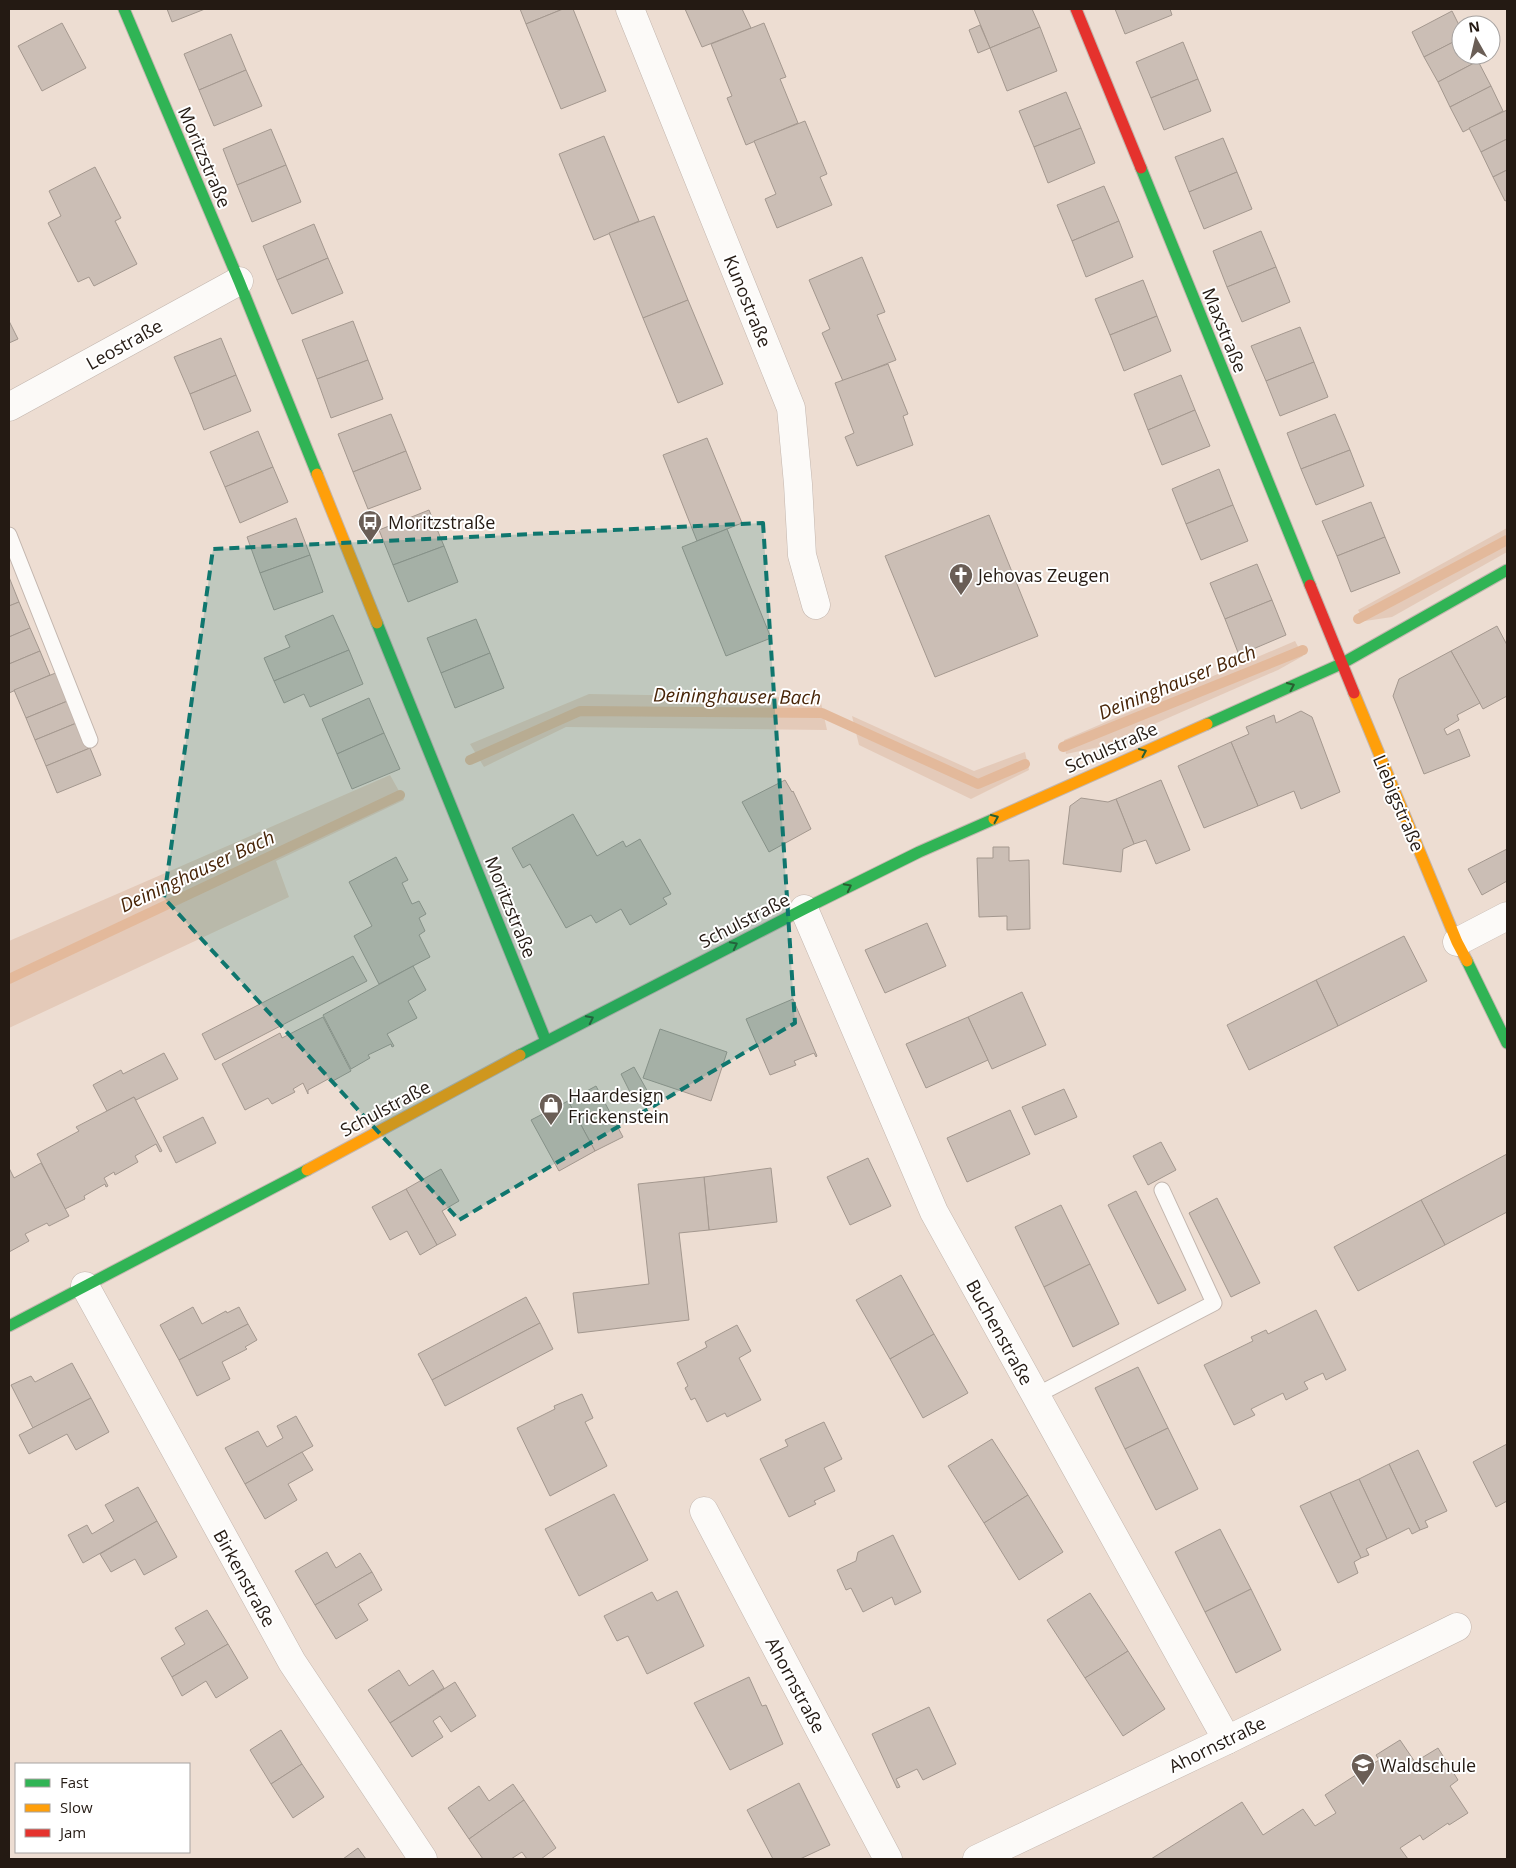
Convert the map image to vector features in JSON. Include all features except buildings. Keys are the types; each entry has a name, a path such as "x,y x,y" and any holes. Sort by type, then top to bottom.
{"street":[{"name":"Moritzstraße","path":"124,9 238,281 546,1041"},
{"name":"Kunostraße","path":"630,9 791,408 802,555 816,605"},
{"name":"Maxstraße","path":"1076,9 1341,664"},
{"name":"Leostraße","path":"9,407 238,281"},
{"name":"Schulstraße","path":"9,1326 546,1041 804,909 919,852 1341,664 1507,570"},
{"name":"Liebigstraße","path":"1341,664 1458,942 1507,1043"},
{"name":"Buchenstraße","path":"804,909 934,1212 1227,1740"},
{"path":"1458,942 1507,916"},
{"name":"Birkenstraße","path":"85,1286 292,1662 423,1859"},
{"name":"Ahornstraße","path":"704,1511 888,1859"},
{"name":"Ahornstraße","path":"977,1859 1227,1740 1457,1627"}],"lane":[{"path":"9,535 90,740"},
{"path":"1035,1396 1214,1304 1162,1190"}],"highlighted area":[{"path":"763,523 795,1023 459,1220 164,898 213,549"}],"shaded area":[{"path":"1507,528 1507,552 1392,617 1365,621 1358,610"},
{"path":"1295,641 1303,656 1278,670 1104,746 1066,754 1064,740"},
{"path":"589,694 820,698 827,730 566,727 484,767 470,744"},
{"path":"852,716 974,771 1025,752 1029,770 971,799 859,745"},
{"path":"390,775 404,800 276,861 289,897 9,1028 9,941"}],"waterway":[{"name":"Deininghauser Bach","path":"1358,619 1507,540"},
{"name":"Deininghauser Bach","path":"1063,747 1303,650"},
{"name":"Deininghauser Bach","path":"470,760 580,711 822,713 978,784 1025,764"},
{"name":"Deininghauser Bach","path":"9,979 400,795"}],"traffic: fast":[{"path":"124,9 239,281 317,474"},
{"path":"1141,168 1310,585"},
{"path":"1207,724 1341,664 1507,570"},
{"path":"377,623 546,1041"},
{"path":"520,1055 804,909 919,852 994,819"},
{"path":"1467,961 1507,1043"},
{"path":"9,1326 307,1170"}],"traffic: slow":[{"path":"317,474 377,623"},
{"path":"1354,693 1457,942 1467,961"},
{"path":"994,819 1207,724"},
{"path":"307,1170 520,1055"}],"traffic: jam":[{"path":"1076,9 1141,168"},
{"path":"1310,585 1354,693"}],"place":[{"name":"Moritzstraße","path":"370,543"},
{"name":"Jehovas Zeugen","path":"961,596"},
{"name":"Haardesign Frickenstein","path":"551,1126"},
{"name":"Waldschule","path":"1363,1786"}]}
